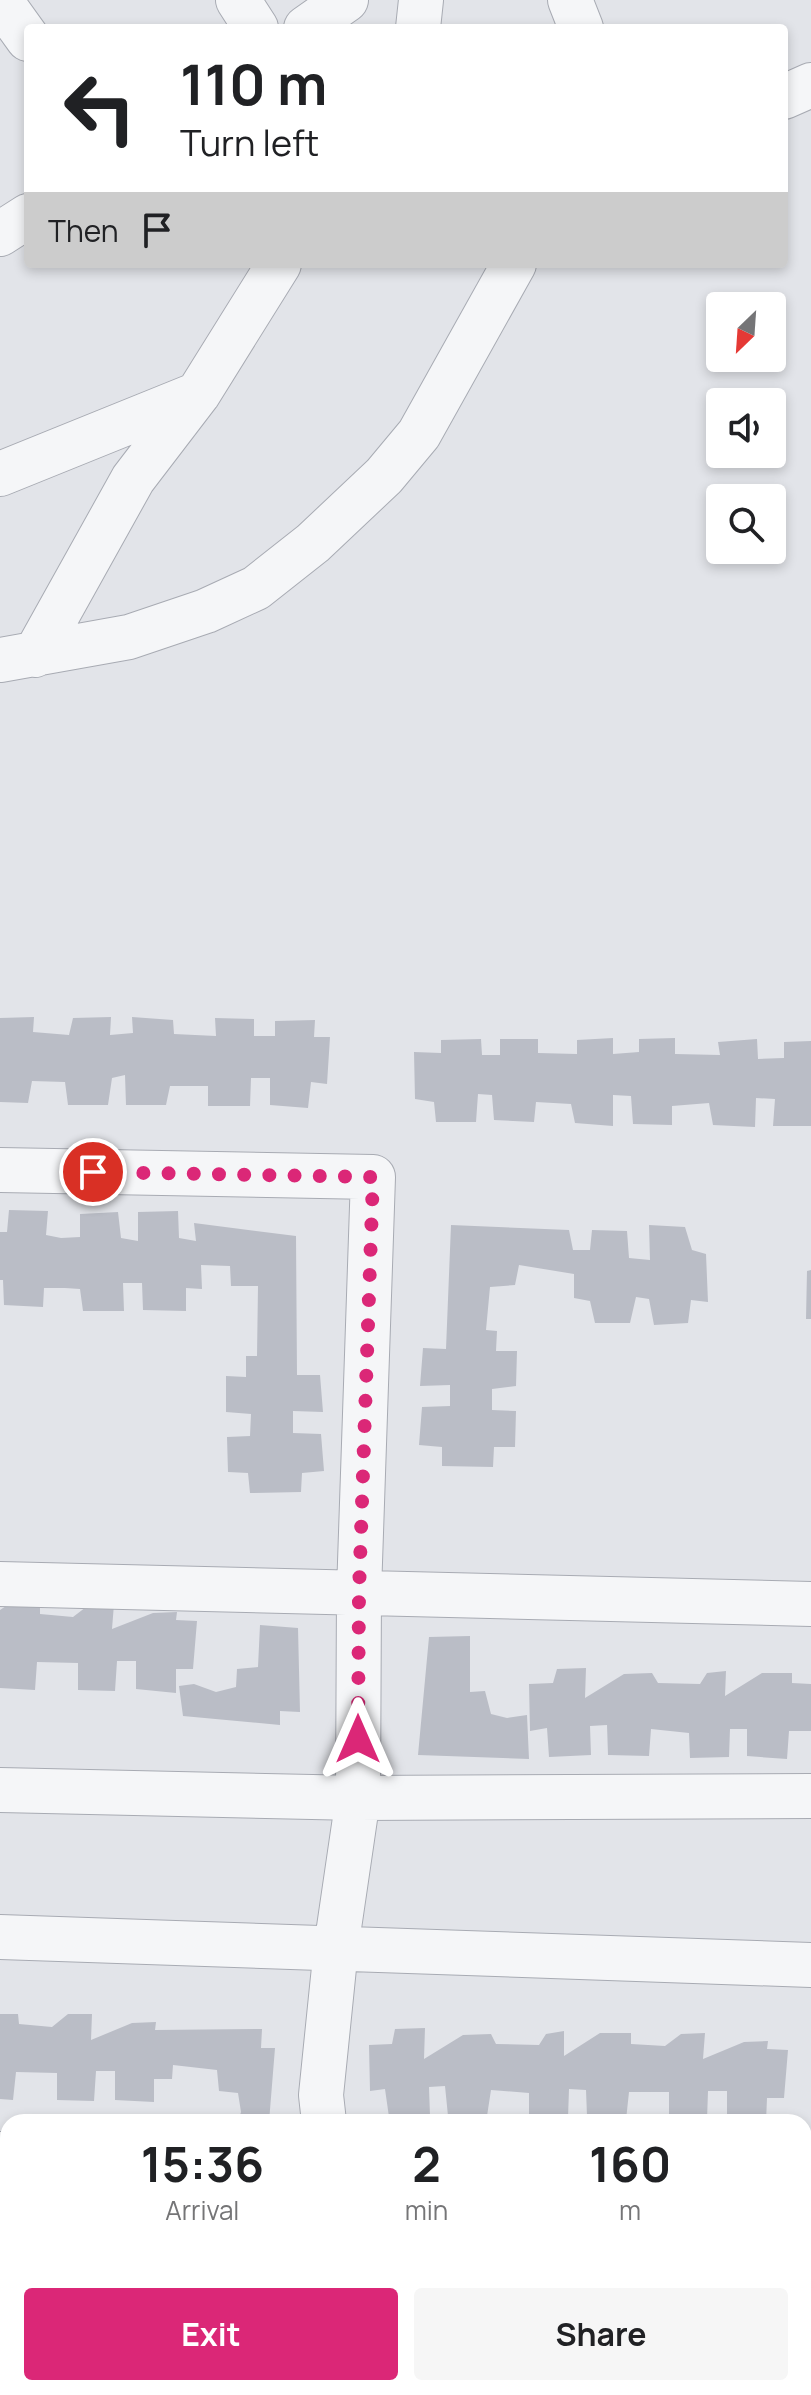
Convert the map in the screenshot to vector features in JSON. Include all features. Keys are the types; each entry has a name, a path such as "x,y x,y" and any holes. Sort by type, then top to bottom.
{"street":[{"path":"0,0 24,33"},
{"path":"238,0 253,24"},
{"path":"312,24 346,0"},
{"path":"418,24 421,0"},
{"path":"570,0 579,24"},
{"path":"788,95 811,85"},
{"path":"0,234 24,219"},
{"path":"18,658 133,479 198,394 277,268"},
{"path":"18,658 129,637 206,611 256,588 313,543 384,476 419,434 512,268"},
{"path":"0,474 198,394"},
{"path":"0,1170 373,1177 359,1592 358,1798 336,1948 321,2095 323,2114"},
{"path":"0,1584 811,1604"},
{"path":"0,1790 358,1798 811,1796"},
{"path":"0,1937 811,1965"}],"building":[{"path":"34,1017 33,1032 69,1035 73,1018 111,1017 110,1035 133,1033 132,1017 173,1020 174,1034 216,1036 215,1018 254,1019 254,1036 275,1036 275,1021 315,1020 314,1037 330,1037 327,1084 311,1082 308,1108 270,1105 270,1078 251,1078 250,1106 208,1106 208,1086 170,1086 166,1105 126,1105 125,1075 112,1078 108,1105 68,1105 65,1082 32,1081 28,1103 0,1102 0,1018"},
{"path":"613,1038 613,1054 639,1052 639,1039 675,1038 675,1054 720,1055 718,1042 757,1039 758,1059 784,1058 784,1042 811,1041 811,1126 773,1126 775,1099 756,1098 755,1127 713,1125 709,1103 672,1106 672,1125 633,1124 631,1096 613,1095 613,1126 575,1123 571,1104 536,1102 534,1122 494,1120 492,1095 478,1094 476,1122 436,1122 434,1102 415,1099 414,1052 441,1053 441,1040 481,1039 482,1055 500,1055 500,1039 538,1039 538,1053 577,1054 577,1040"},
{"path":"9,1210 48,1211 46,1235 61,1238 80,1237 80,1214 118,1212 121,1238 138,1241 138,1212 178,1211 179,1238 196,1241 194,1223 296,1236 297,1375 320,1375 323,1412 293,1411 293,1433 321,1434 324,1471 302,1473 301,1492 250,1493 248,1473 228,1472 227,1437 250,1436 251,1414 226,1412 226,1376 246,1377 246,1356 257,1356 258,1286 231,1286 230,1266 201,1265 202,1289 186,1288 186,1311 143,1310 142,1283 123,1283 124,1311 83,1311 80,1289 65,1288 44,1288 43,1307 4,1305 3,1280 0,1280 0,1232 7,1232"},
{"path":"451,1225 569,1230 573,1250 590,1250 592,1230 627,1231 629,1258 650,1260 649,1225 685,1227 692,1250 706,1254 708,1302 691,1300 688,1323 654,1325 649,1299 636,1297 630,1323 595,1323 590,1301 574,1298 574,1274 519,1265 515,1285 490,1287 486,1330 497,1331 496,1351 517,1351 516,1386 492,1389 492,1410 516,1411 515,1447 494,1447 493,1467 442,1466 442,1447 419,1445 422,1407 450,1406 450,1385 420,1386 423,1348 446,1349"},
{"path":"811,1270 811,1319 806,1319 807,1271"},
{"path":"9,1604 40,1604 40,1614 73,1617 90,1604 114,1604 112,1629 153,1613 177,1612 176,1620 197,1621 193,1669 176,1669 176,1693 136,1689 136,1661 117,1661 115,1691 78,1690 78,1663 37,1662 35,1690 0,1688 0,1610"},
{"path":"260,1625 298,1628 300,1712 280,1711 280,1725 183,1716 179,1686 194,1684 216,1692 236,1687 237,1669 258,1667"},
{"path":"470,1636 470,1692 485,1691 491,1714 507,1718 527,1715 529,1759 418,1755 429,1637"},
{"path":"586,1668 585,1698 624,1674 652,1673 658,1683 700,1684 707,1673 726,1671 725,1696 762,1673 792,1673 792,1683 811,1684 811,1731 789,1731 787,1759 747,1756 747,1729 730,1729 729,1757 690,1758 689,1733 651,1729 649,1756 608,1755 607,1725 590,1726 591,1755 549,1757 547,1728 530,1731 529,1684 553,1683 557,1669"},
{"path":"0,2014 18,2014 19,2024 52,2027 68,2014 92,2014 91,2040 132,2023 156,2022 155,2030 262,2029 261,2048 275,2048 270,2114 240,2114 238,2093 219,2091 217,2070 173,2065 172,2079 154,2079 154,2102 115,2100 115,2071 96,2071 94,2101 57,2100 57,2073 16,2072 13,2100 0,2099"},
{"path":"425,2028 424,2059 463,2035 491,2034 496,2044 539,2045 546,2034 564,2031 564,2056 600,2033 631,2033 631,2044 665,2046 681,2034 705,2033 703,2059 744,2042 768,2041 767,2049 788,2050 784,2098 767,2098 766,2114 727,2114 727,2091 708,2091 707,2114 669,2114 669,2092 629,2092 627,2114 587,2114 586,2090 569,2089 568,2114 529,2114 529,2093 491,2090 487,2114 448,2114 445,2086 429,2087 430,2114 389,2114 385,2089 370,2091 369,2045 392,2044 395,2029"}],"route":[{"path":"93,1172 373,1177 359,1592 358,1739"}]}
